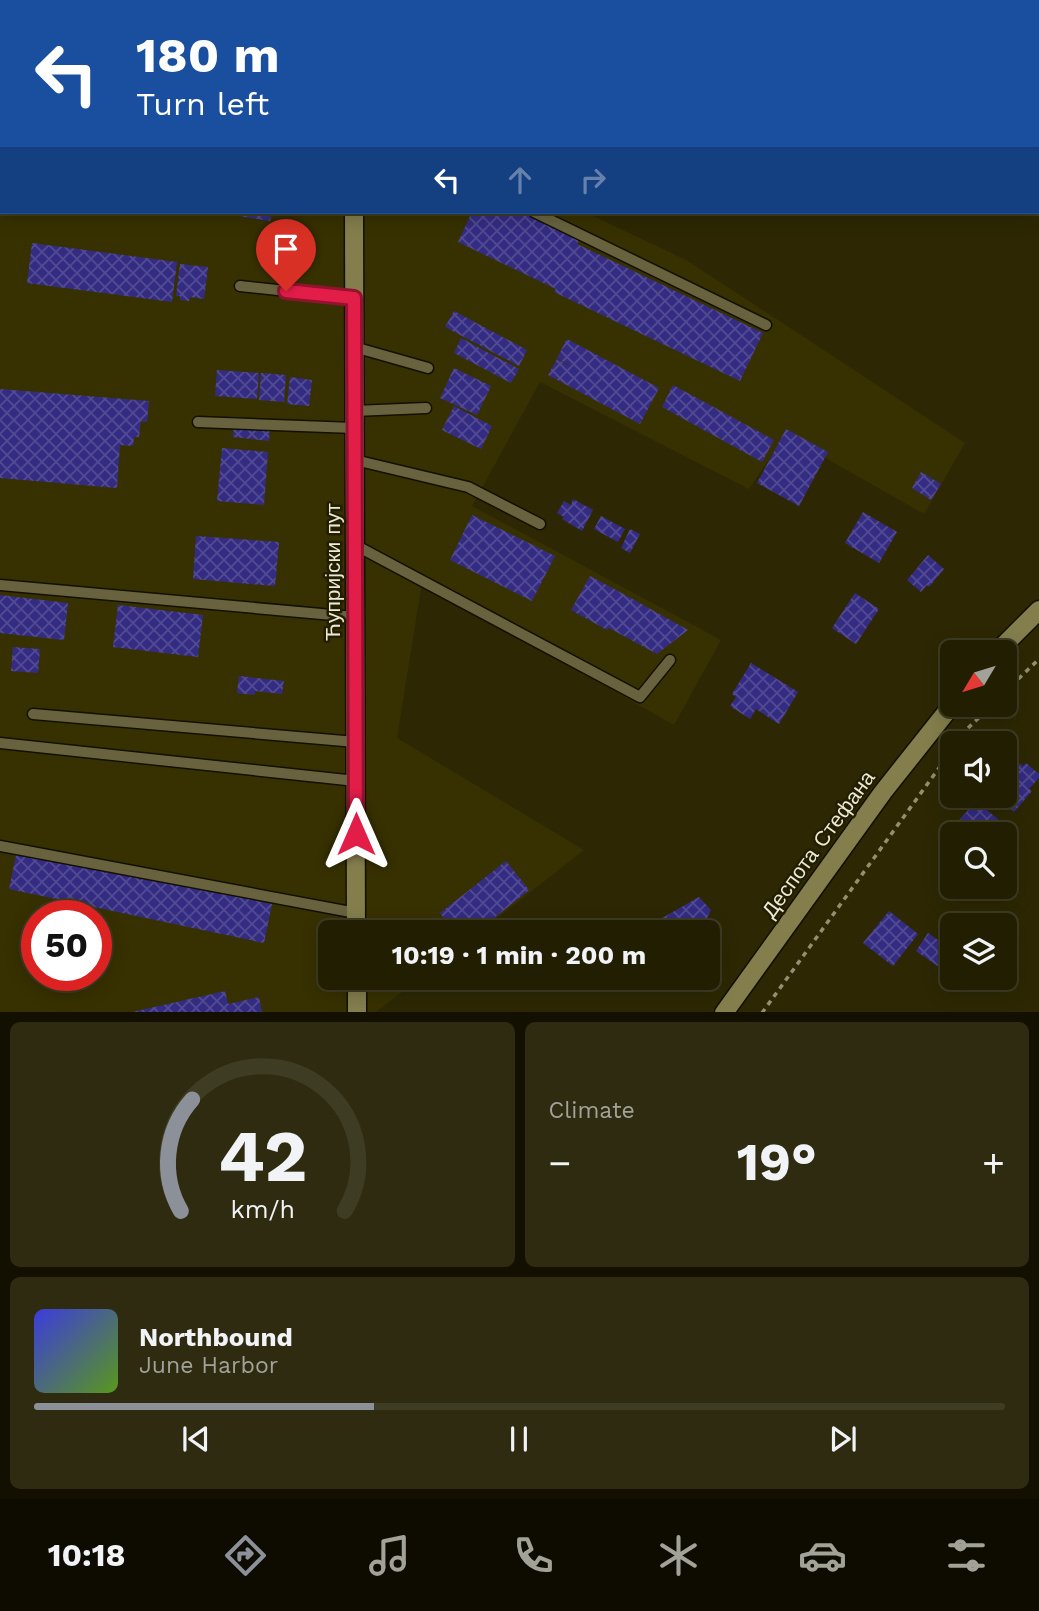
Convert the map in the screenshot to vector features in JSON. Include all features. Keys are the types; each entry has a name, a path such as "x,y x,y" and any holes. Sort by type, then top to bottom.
{"main road":[{"name":"Ћупријски пут","path":"354,214 356,920"},
{"path":"1009,640 1039,610"},
{"name":"Деспота Стефана","path":"725,1012 883,792 942,718"},
{"path":"356,990 357,1012"}],"lane":[{"path":"538,214 766,325"},
{"path":"240,286 354,298"},
{"path":"354,347 428,368"},
{"path":"198,422 354,419 426,408"},
{"path":"355,460 468,487 540,524"},
{"path":"355,545 640,697 670,660"},
{"path":"0,584 355,618"},
{"path":"33,715 356,742"},
{"path":"0,743 356,781"},
{"path":"0,846 356,913"}],"path":[{"path":"1017,680 1039,659"},
{"path":"965,731 978,718"},
{"path":"763,1012 940,767"}],"shaded area":[{"path":"0,214 589,214 688,261 965,443 924,514 785,435 749,489 540,382 472,506 721,640 674,725 422,582 397,738 584,850 495,920 318,920 318,990 404,990 376,1012 0,1012"}],"building":[{"path":"225,214 272,214 270,221"},
{"path":"471,214 526,214 579,239 577,244 763,333 740,381 554,292 556,289 458,242"},
{"path":"32,243 177,262 172,302 27,283"},
{"path":"180,264 208,267 204,299 190,297 189,301 180,300 180,296 176,296"},
{"path":"454,311 527,350 519,366 445,327"},
{"path":"461,338 519,369 511,383 454,353"},
{"path":"567,339 659,388 640,424 548,375 557,359 577,370 557,358"},
{"path":"454,368 491,386 477,415 440,398"},
{"path":"217,370 259,373 257,399 215,396"},
{"path":"261,373 286,375 284,402 259,400"},
{"path":"290,377 312,380 309,406 287,404"},
{"path":"673,385 774,440 762,462 662,407"},
{"path":"0,389 149,401 147,422 141,421 139,437 134,437 133,446 120,445 117,488 0,478"},
{"path":"454,406 492,426 481,449 442,430"},
{"path":"234,425 270,428 269,441 233,437"},
{"path":"786,429 828,452 799,506 757,483"},
{"path":"222,448 268,452 264,505 217,501"},
{"path":"921,472 941,484 931,500 912,488"},
{"path":"573,499 593,510 582,531 557,513 564,501 571,505"},
{"path":"863,512 897,532 879,563 845,543"},
{"path":"472,515 555,556 532,601 450,560"},
{"path":"601,516 625,529 618,542 594,529"},
{"path":"630,529 640,534 630,553 621,548"},
{"path":"196,536 279,542 275,586 193,579"},
{"path":"928,555 944,569 929,587 927,585 921,592 907,580"},
{"path":"590,576 688,630 657,654 609,628 607,630 571,610"},
{"path":"855,593 879,609 856,644 832,628"},
{"path":"0,595 68,603 64,640 0,633"},
{"path":"118,605 203,615 198,657 113,647"},
{"path":"13,647 40,649 38,673 11,671"},
{"path":"751,663 798,692 779,724 756,709 750,719 730,706 736,697 732,694"},
{"path":"239,676 284,681 282,694 255,691 255,695 237,693"},
{"path":"1017,761 1023,766 1026,763 1039,774 1039,778 1029,789 1032,791 1014,812 1009,808 1017,808"},
{"path":"970,808 984,808 999,820 997,822 958,822"},
{"path":"17,850 272,904 264,943 112,911 112,900 61,900 9,889"},
{"path":"506,861 529,890 491,920 445,920 440,913"},
{"path":"699,897 711,910 706,920 659,920"},
{"path":"889,911 918,934 893,966 863,943"},
{"path":"928,933 940,941 940,966 939,967 916,951"},
{"path":"225,991 228,1004 259,997 262,1012 132,1012"}],"route":[{"path":"286,291 354,298 356,834"}]}
